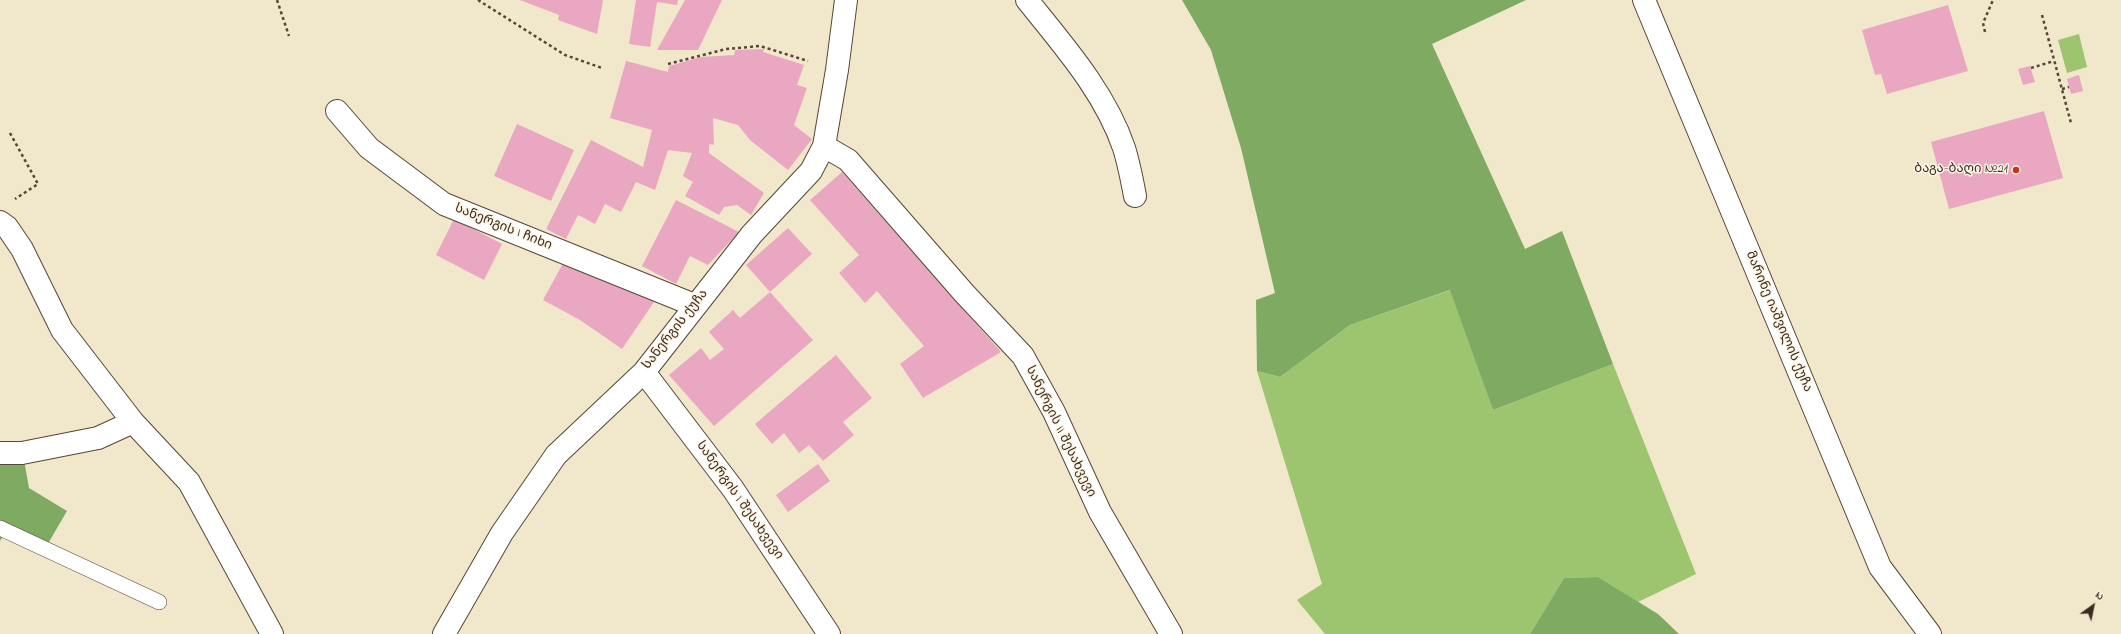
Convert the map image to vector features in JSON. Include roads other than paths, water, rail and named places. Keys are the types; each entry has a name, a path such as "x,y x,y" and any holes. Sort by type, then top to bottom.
{"street":[{"name":"სანერგის ქუჩა","path":"444,634 502,534 556,455 644,372 694,305 752,234 811,171 824,146 837,70 846,0"},
{"path":"1027,0 1086,77 1109,112 1124,148 1135,196"},
{"name":"მარინე იაშვილის ქუჩა","path":"1644,0 1880,567 1930,634"},
{"name":"სანერგის I ჩიხი","path":"337,111 368,148 444,204 694,305"},
{"name":"სანერგის II შესახვევი","path":"824,146 848,160 959,287 1023,356 1054,412 1100,512 1171,634"},
{"path":"0,222 7,227 22,249 62,330 133,422 189,482 272,634"},
{"name":"სანერგის I შესახვევი","path":"644,372 733,489 829,634"},
{"path":"0,453 22,453 98,438 133,422"}],"lane":[{"path":"0,528 159,602"}],"place":[{"name":"ბაგა-ბაღი №21","path":"2016,170"}]}
